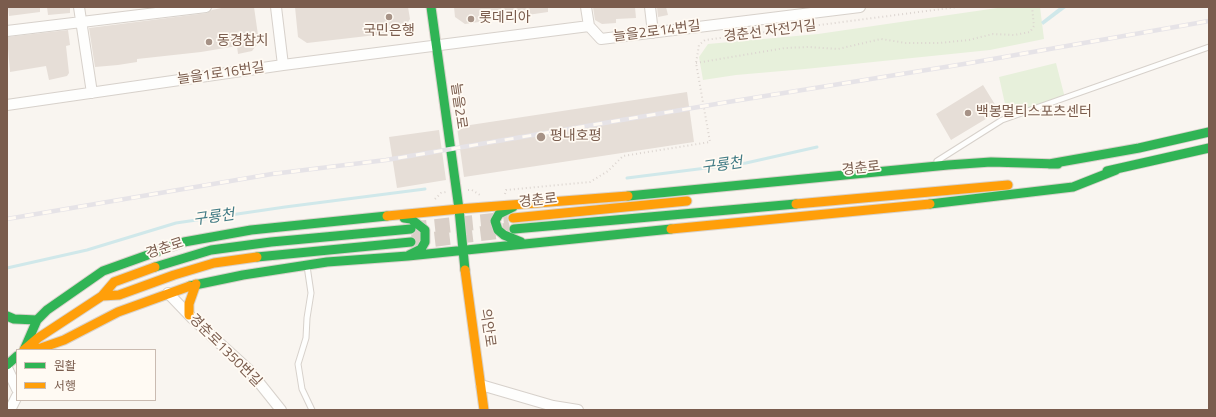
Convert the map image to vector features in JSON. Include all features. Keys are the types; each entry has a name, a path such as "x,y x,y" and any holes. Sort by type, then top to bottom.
{"street":[{"path":"79,7 92,93"},
{"path":"7,31 206,7"},
{"path":"276,7 283,65"},
{"name":"늘을2로","path":"431,7 459,209"},
{"path":"436,46 589,26 586,7"},
{"path":"650,7 653,32"},
{"name":"늘을2로14번길","path":"589,26 601,39 820,10 860,7"},
{"name":"늘을1로16번길","path":"7,105 283,65 436,46"},
{"path":"956,174 1058,164 1209,132"},
{"path":"1078,176 1116,170 1209,148"},
{"path":"24,349 37,320 47,310 104,271 184,242 251,230 459,209 522,205 926,167 991,162 1058,164"},
{"path":"34,349 64,340 118,312 168,293 196,284 243,275 327,262 408,256 463,249 915,206 1073,187 1116,170"},
{"name":"경춘로","path":"514,229 1048,181"},
{"name":"경춘로","path":"513,218 695,200"},
{"path":"522,205 508,209 499,214 495,221 498,230 504,235 526,243"},
{"name":"의안로","path":"459,209 484,410"},
{"path":"390,216 411,219 425,230 425,242 421,248 408,256"},
{"name":"경춘로","path":"25,349 38,338 102,296 114,282 167,262 211,250 271,242 411,229"},
{"name":"경춘로","path":"102,296 119,295 174,275 214,263 274,255 412,242"},
{"path":"189,315 189,304 196,284"},
{"name":"경춘로1350번길","path":"168,293 189,315 249,370 281,410"},
{"path":"7,316 14,319 37,320"},
{"path":"16,357 7,366 16,387"},
{"path":"481,385 553,406 578,410"},
{"path":"10,410 16,398"}],"lane":[{"path":"926,167 1002,120 1209,47"},
{"path":"307,265 311,293 306,318 306,338 298,364 302,389 312,410"}],"path":[{"name":"경춘선 자전거길","path":"504,197 506,190 590,182 608,171 623,156 710,142 696,63 699,45 705,40 957,7"},
{"path":"696,63 785,48 808,47 838,49 880,39 906,42 939,43 969,40 993,34 1014,35 1030,32 1034,26 1032,7"},
{"path":"433,200 441,193 472,190 484,197"}],"green space":[{"path":"1004,7 1040,7 1044,39 990,50 736,75 703,80 699,57 708,44 818,34"},
{"path":"1056,63 1065,98 1007,113 999,77"}],"water":[{"path":"1060,7 1067,7 1043,25 1041,22"}],"building":[{"path":"8,7 40,7 40,12 9,16"},
{"path":"47,7 70,7 70,13 48,15"},
{"path":"226,7 254,7 259,42 252,51 238,54 237,46 201,52 137,59 137,62 95,67 89,28 207,13 212,10"},
{"path":"295,7 408,7 410,19 402,32 307,43 298,37"},
{"path":"454,7 548,7 548,12 465,24 455,17"},
{"path":"593,7 635,7 636,18 616,19 616,23 602,24 595,20"},
{"path":"657,7 666,7 668,15 658,17"},
{"path":"68,30 70,45 66,46 69,73 67,76 49,80 46,66 10,72 7,37"},
{"name":"백봉멀티스포츠센터","path":"983,85 999,111 951,140 936,114"},
{"path":"687,92 694,142 464,177 457,127"},
{"path":"439,130 446,180 397,188 389,137"}],"waterway":[{"name":"구룡천","path":"627,178 746,163 817,147"},
{"name":"구룡천","path":"7,268 87,250 176,223 425,189"}],"tunnel":[{"path":"412,229 508,219"},
{"path":"412,242 510,230"}],"railway":[{"path":"7,219 272,174 386,160 970,63 1209,21"}],"traffic: fast":[{"path":"431,7 459,209 465,270"},
{"path":"1049,164 1139,148 1209,132"},
{"path":"1107,171 1209,148"},
{"path":"628,196 948,165 991,162 1058,164"},
{"path":"930,204 1073,187 1116,170"},
{"path":"514,229 796,204"},
{"path":"513,207 499,214 495,221 498,230 504,235 521,242"},
{"path":"24,349 37,320 47,310 103,271 184,242 251,230 387,216"},
{"path":"404,218 411,219 425,230 425,242 421,249 409,255"},
{"path":"155,267 211,250 271,242 411,229"},
{"path":"190,286 243,275 327,262 408,256 671,229"},
{"path":"257,257 411,242"},
{"path":"7,316 14,319 37,320"},
{"path":"7,365 16,357"}],"traffic: slow":[{"path":"796,204 1008,185"},
{"path":"387,216 628,196"},
{"path":"513,218 687,201"},
{"path":"671,229 930,204"},
{"path":"102,296 119,295 174,275 214,263 257,257"},
{"path":"25,349 38,338 102,296 114,282 155,267"},
{"path":"465,270 484,410"},
{"path":"189,315 189,304 196,284"},
{"path":"34,349 64,340 118,312 190,286"}],"place":[{"name":"국민은행","path":"389,17"},
{"name":"롯데리아","path":"471,19"},
{"name":"동경참치","path":"209,42"},
{"name":"백봉멀티스포츠센터","path":"968,113"},
{"name":"평내호평","path":"541,137"}]}
